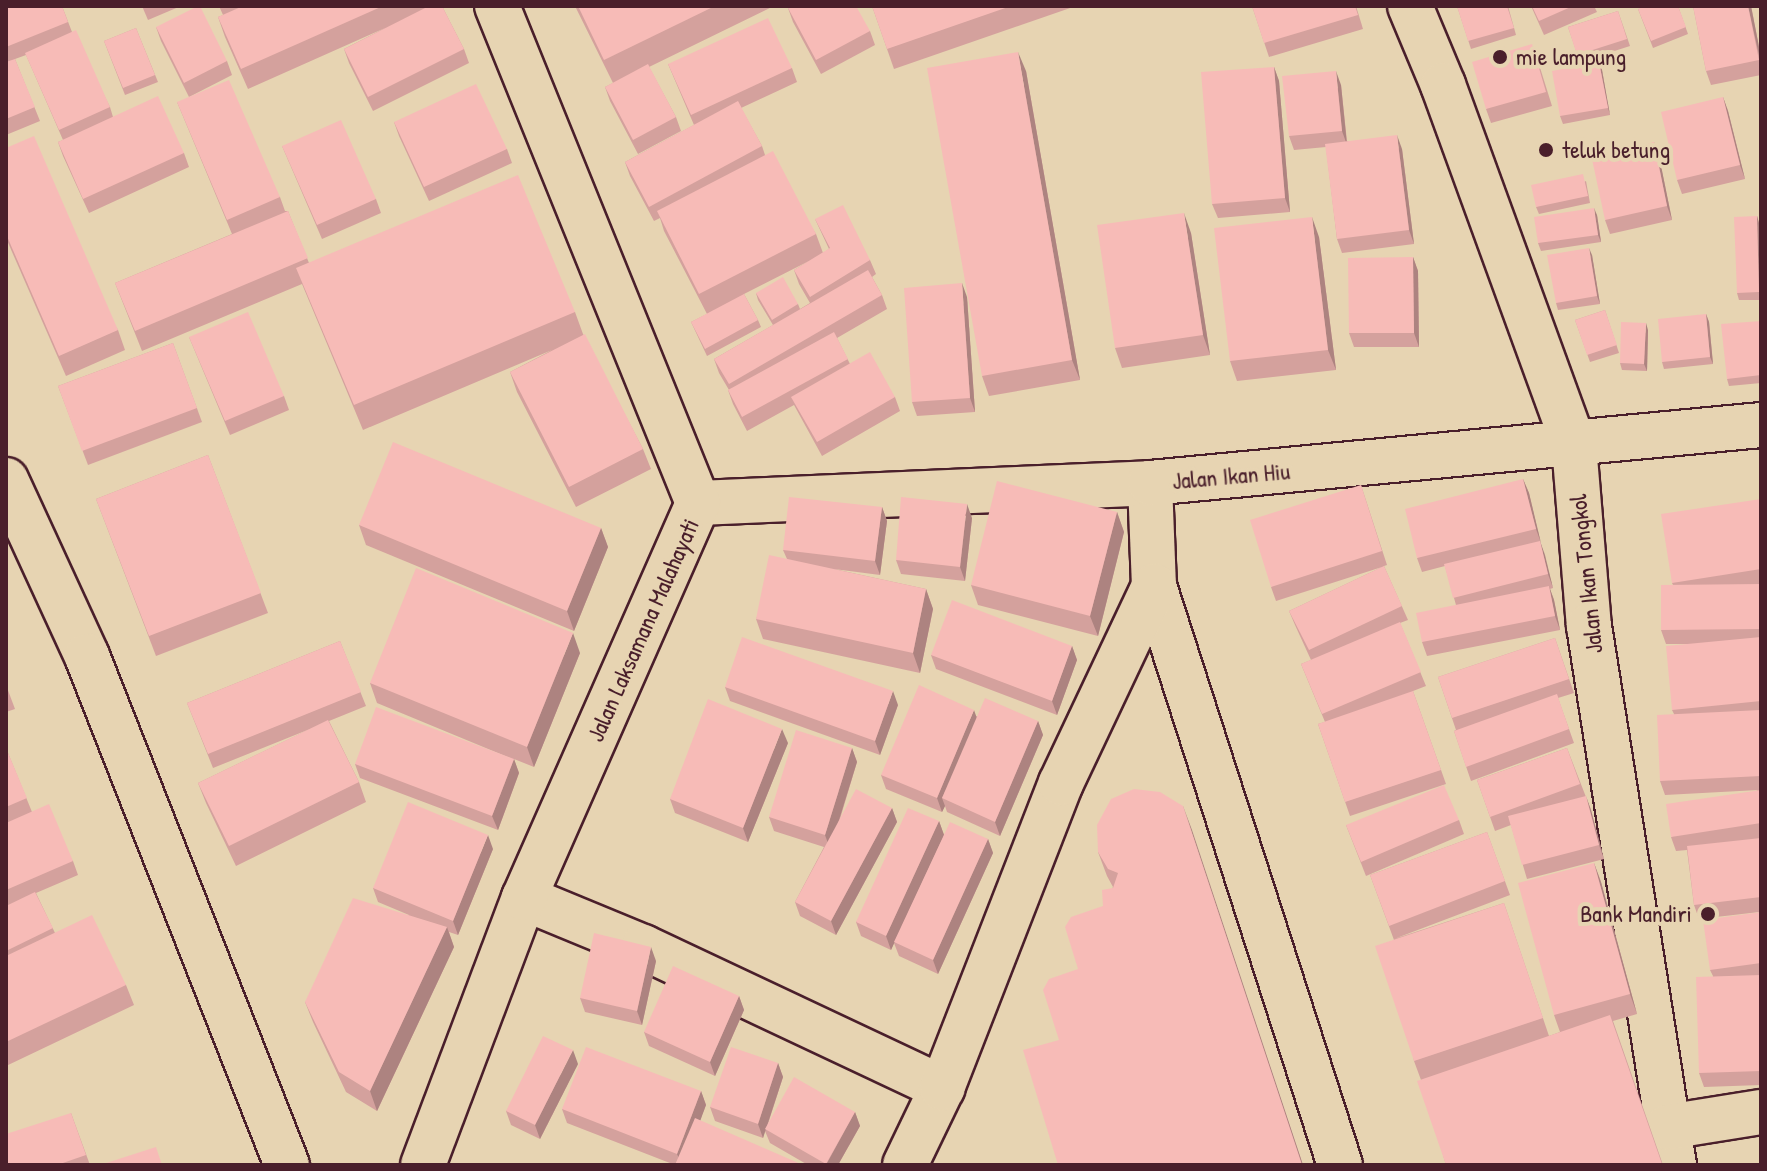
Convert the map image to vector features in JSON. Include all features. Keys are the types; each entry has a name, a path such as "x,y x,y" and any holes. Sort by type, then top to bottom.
{"main road":[{"name":"Jalan Laksamana Malahayati","path":"423,1165 524,898 698,503 497,6"},
{"name":"Jalan Ikan Tongkol","path":"1410,6 1443,85 1574,445 1589,626 1671,1146"},
{"name":"Jalan Ikan Hiu","path":"698,503 1150,483 1761,425"},
{"path":"6,480 87,656 287,1165"},
{"path":"1150,483 1154,586 1340,1165"},
{"path":"905,1165 942,1088 1061,783 1154,586"},
{"path":"524,898 643,947 942,1088"},
{"path":"1671,1146 1761,1112"}],"building":[{"path":"6,6 62,6 68,22 6,47"},
{"path":"198,6 227,61 184,83 156,27"},
{"path":"243,6 383,6 241,69 218,17"},
{"path":"429,6 442,6 464,49 368,97 344,49"},
{"path":"578,6 715,6 604,60"},
{"path":"856,6 870,31 816,60 788,8"},
{"path":"872,6 1011,6 887,49"},
{"path":"1252,6 1355,6 1358,15 1264,43"},
{"path":"1457,6 1507,6 1514,28 1468,41"},
{"path":"1532,6 1573,6 1539,21"},
{"path":"1645,6 1678,6 1686,27 1651,41 1638,9"},
{"path":"1693,6 1748,6 1759,60 1706,71"},
{"path":"1618,11 1627,39 1577,55 1568,27"},
{"path":"768,18 792,68 691,115 668,64"},
{"path":"136,28 155,75 123,88 104,41"},
{"path":"76,30 110,107 59,130 25,53"},
{"path":"1532,44 1546,92 1486,109 1472,62"},
{"path":"1018,52 1072,360 982,376 927,68"},
{"path":"15,59 35,107 6,119 6,62"},
{"path":"1599,62 1608,108 1560,116 1552,71"},
{"path":"648,64 676,117 633,140 605,87"},
{"path":"1274,67 1285,198 1212,204 1201,72"},
{"path":"1336,71 1342,131 1289,136 1282,76"},
{"path":"229,80 280,197 227,220 177,102"},
{"path":"476,84 507,149 424,187 394,122"},
{"path":"158,96 184,153 83,199 58,142"},
{"path":"1723,97 1740,165 1677,180 1661,112"},
{"path":"738,101 762,146 649,207 625,162"},
{"path":"341,120 376,199 317,225 282,146"},
{"path":"1397,135 1409,230 1337,239 1325,144"},
{"path":"34,136 118,330 59,356 6,234 6,148"},
{"path":"1654,142 1667,206 1605,220 1592,159"},
{"path":"773,151 816,234 699,294 657,211"},
{"path":"1583,174 1588,196 1536,207 1531,185"},
{"path":"518,175 575,312 354,405 296,268"},
{"path":"843,205 870,260 810,297 794,270 830,248 815,219"},
{"path":"1594,208 1598,235 1538,243 1534,217"},
{"path":"288,211 308,258 135,331 115,283"},
{"path":"1184,213 1203,335 1115,348 1097,225"},
{"path":"1757,216 1759,292 1737,293 1734,217"},
{"path":"1312,217 1328,350 1230,361 1214,228"},
{"path":"1589,248 1597,296 1556,303 1547,255"},
{"path":"1413,257 1414,333 1349,333 1348,258"},
{"path":"868,270 882,295 729,384 714,359"},
{"path":"783,277 798,304 772,320 756,293"},
{"path":"962,283 970,398 912,402 904,288"},
{"path":"744,294 758,320 705,349 691,322"},
{"path":"1605,310 1617,345 1587,355 1575,320"},
{"path":"248,312 284,396 225,421 189,337"},
{"path":"1706,314 1710,357 1662,362 1658,319"},
{"path":"1761,321 1761,375 1727,379 1721,324"},
{"path":"1621,322 1646,323 1644,364 1620,363"},
{"path":"834,332 848,359 742,417 728,390"},
{"path":"585,334 643,449 569,487 510,372"},
{"path":"173,343 197,408 82,451 58,386"},
{"path":"870,352 895,397 817,442 791,397"},
{"path":"393,442 601,528 567,611 359,525"},
{"path":"208,455 261,593 149,636 96,499"},
{"path":"1523,479 1536,529 1417,558 1405,509"},
{"path":"997,481 1117,512 1090,616 971,585"},
{"path":"1361,485 1382,551 1271,587 1250,520"},
{"path":"789,497 882,507 875,561 783,550"},
{"path":"901,497 967,504 960,567 896,560"},
{"path":"1761,499 1761,569 1672,583 1661,514"},
{"path":"1540,541 1548,574 1453,598 1444,564"},
{"path":"769,555 926,589 913,653 756,619"},
{"path":"1384,566 1402,606 1309,650 1289,611"},
{"path":"416,568 573,633 527,747 370,683"},
{"path":"1761,584 1761,629 1661,630 1661,585"},
{"path":"1549,586 1555,616 1422,642 1416,613"},
{"path":"952,600 1072,646 1052,701 931,655"},
{"path":"1400,622 1421,672 1322,714 1301,664"},
{"path":"742,637 893,691 875,741 725,687"},
{"path":"1761,637 1761,701 1672,710 1666,646"},
{"path":"1555,638 1569,679 1452,718 1438,677"},
{"path":"340,641 361,692 208,754 187,703"},
{"path":"919,685 974,710 937,798 881,775"},
{"path":"1413,691 1441,770 1345,802 1318,724"},
{"path":"1557,694 1569,729 1466,767 1454,731"},
{"path":"985,698 1038,721 995,822 942,798"},
{"path":"708,699 782,729 743,828 670,799"},
{"path":"376,707 514,759 492,816 355,764"},
{"path":"1761,710 1761,776 1660,781 1657,715"},
{"path":"328,720 359,782 229,846 198,783"},
{"path":"796,730 852,748 825,835 769,817"},
{"path":"6,748 27,798 6,807"},
{"path":"1567,748 1580,784 1490,817 1477,780"},
{"path":"1444,785 1459,820 1361,862 1346,825"},
{"path":"856,789 892,808 831,921 795,902"},
{"path":"1134,789 1160,792 1183,806 1302,1165 1058,1165 1023,1050 1059,1040 1043,990 1049,979 1078,969 1065,927 1071,917 1103,906 1102,890 1113,888 1118,873 1108,869 1098,852 1097,825 1111,799"},
{"path":"1761,790 1761,823 1671,837 1666,804"},
{"path":"1586,796 1599,845 1522,865 1508,816"},
{"path":"408,802 488,835 453,921 373,888"},
{"path":"49,804 73,861 6,890 6,823"},
{"path":"908,808 939,821 886,936 856,922"},
{"path":"950,822 988,839 933,960 894,942"},
{"path":"1487,832 1505,881 1389,926 1370,875"},
{"path":"1761,838 1761,897 1694,905 1687,846"},
{"path":"1594,863 1630,994 1554,1015 1518,883"},
{"path":"35,892 53,928 6,951 6,906"},
{"path":"353,898 447,927 370,1091 339,1072 305,1002"},
{"path":"1504,903 1543,1018 1414,1061 1375,946"},
{"path":"1761,912 1761,963 1710,970 1703,920"},
{"path":"92,915 126,985 6,1042 6,956"},
{"path":"594,933 651,947 637,1011 580,998"},
{"path":"673,966 739,996 710,1062 644,1032"},
{"path":"1761,975 1761,1071 1699,1073 1696,977"},
{"path":"1610,1015 1662,1164 1446,1165 1417,1081"},
{"path":"543,1036 573,1050 535,1125 506,1111"},
{"path":"586,1047 701,1091 677,1154 562,1109"},
{"path":"731,1047 778,1063 758,1124 710,1107"},
{"path":"794,1077 855,1112 826,1164 765,1129"},
{"path":"71,1113 86,1155 57,1165 6,1165 6,1134"},
{"path":"695,1118 803,1165 675,1165"},
{"path":"156,1147 162,1165 100,1165"}],"place":[{"name":"mie lampung","path":"1500,57"},
{"name":"teluk betung","path":"1546,150"},
{"name":"Bank Mandiri","path":"1708,914"}]}
